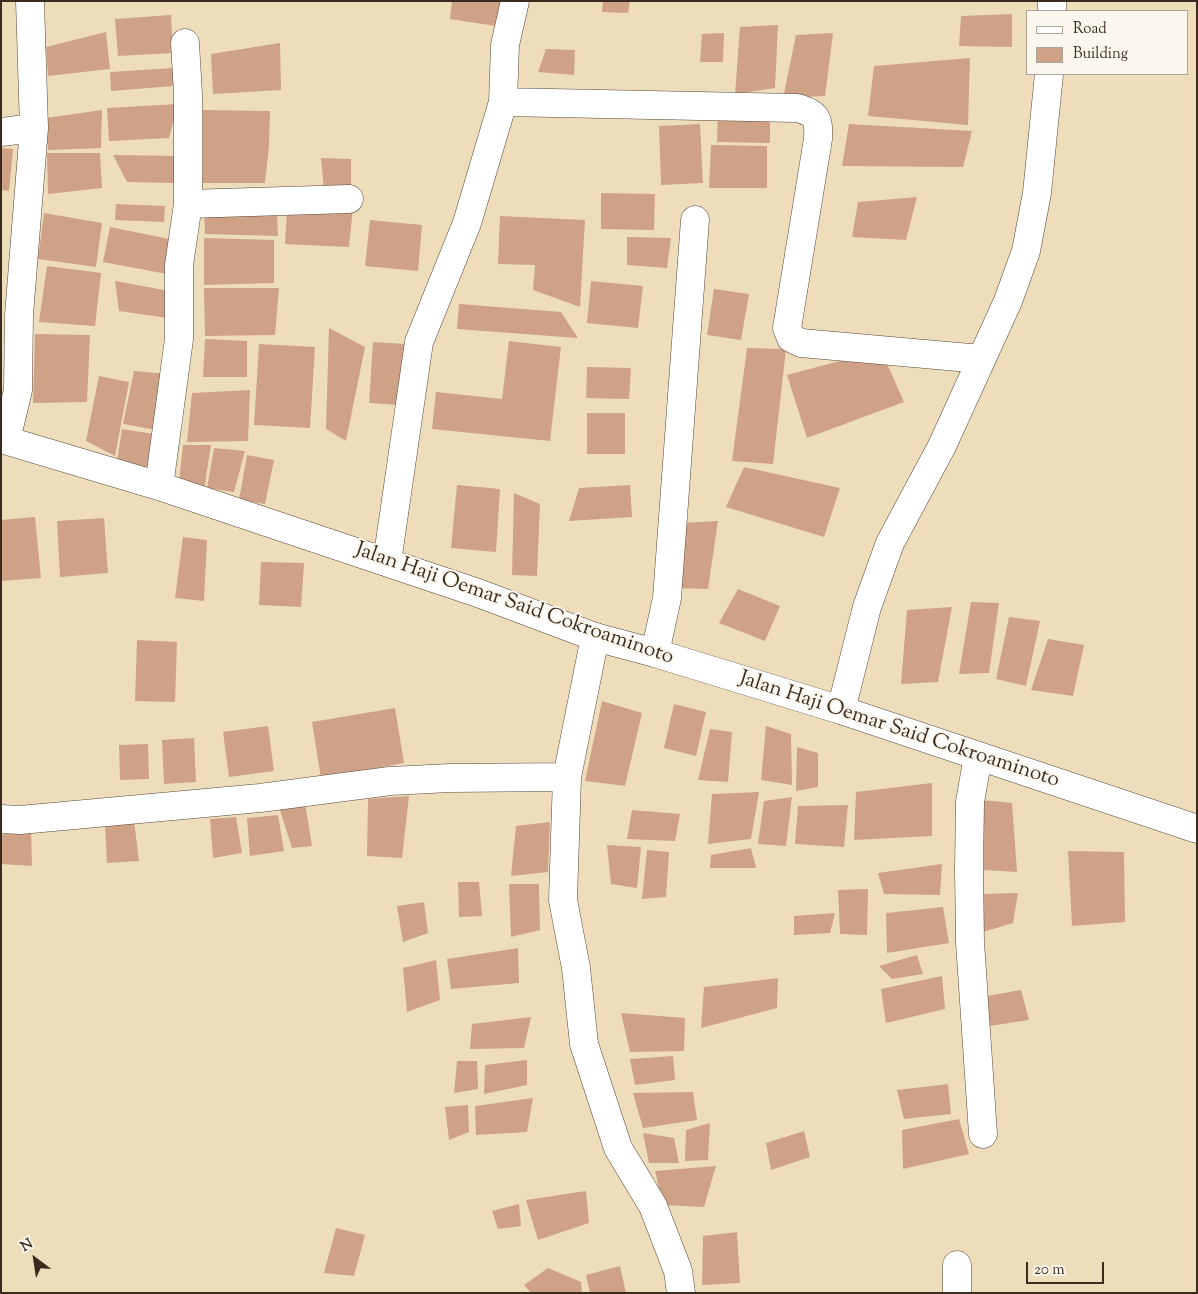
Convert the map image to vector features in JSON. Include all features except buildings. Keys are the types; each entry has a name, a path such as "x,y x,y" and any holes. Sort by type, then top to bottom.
{"main road":[{"path":"3,440 18,390 19,315 34,128 30,1"},
{"path":"387,562 419,342 467,223 502,102 505,45 515,1"},
{"path":"159,486 179,339 179,264 188,204 188,94 185,43"},
{"path":"841,710 868,607 890,542 942,446 1008,301 1026,251 1037,193 1049,75"},
{"path":"502,102 797,108 811,112 818,120 818,139 788,328 791,338 801,343 981,359"},
{"path":"1,132 34,128"},
{"path":"188,204 349,199"},
{"path":"655,653 667,598 695,220"},
{"name":"Jalan Haji Oemar Said Cokroaminoto","path":"3,440 159,486 478,593 595,637 655,653 841,710 1197,830"},
{"path":"595,637 568,777 563,900 576,968 584,1044 618,1148 653,1206 678,1271 681,1293"},
{"path":"978,756 970,802 969,869 970,942 983,1134"},
{"path":"1,819 20,820 260,798 390,781 450,778 568,777"},
{"path":"957,1265 957,1293"}]}
